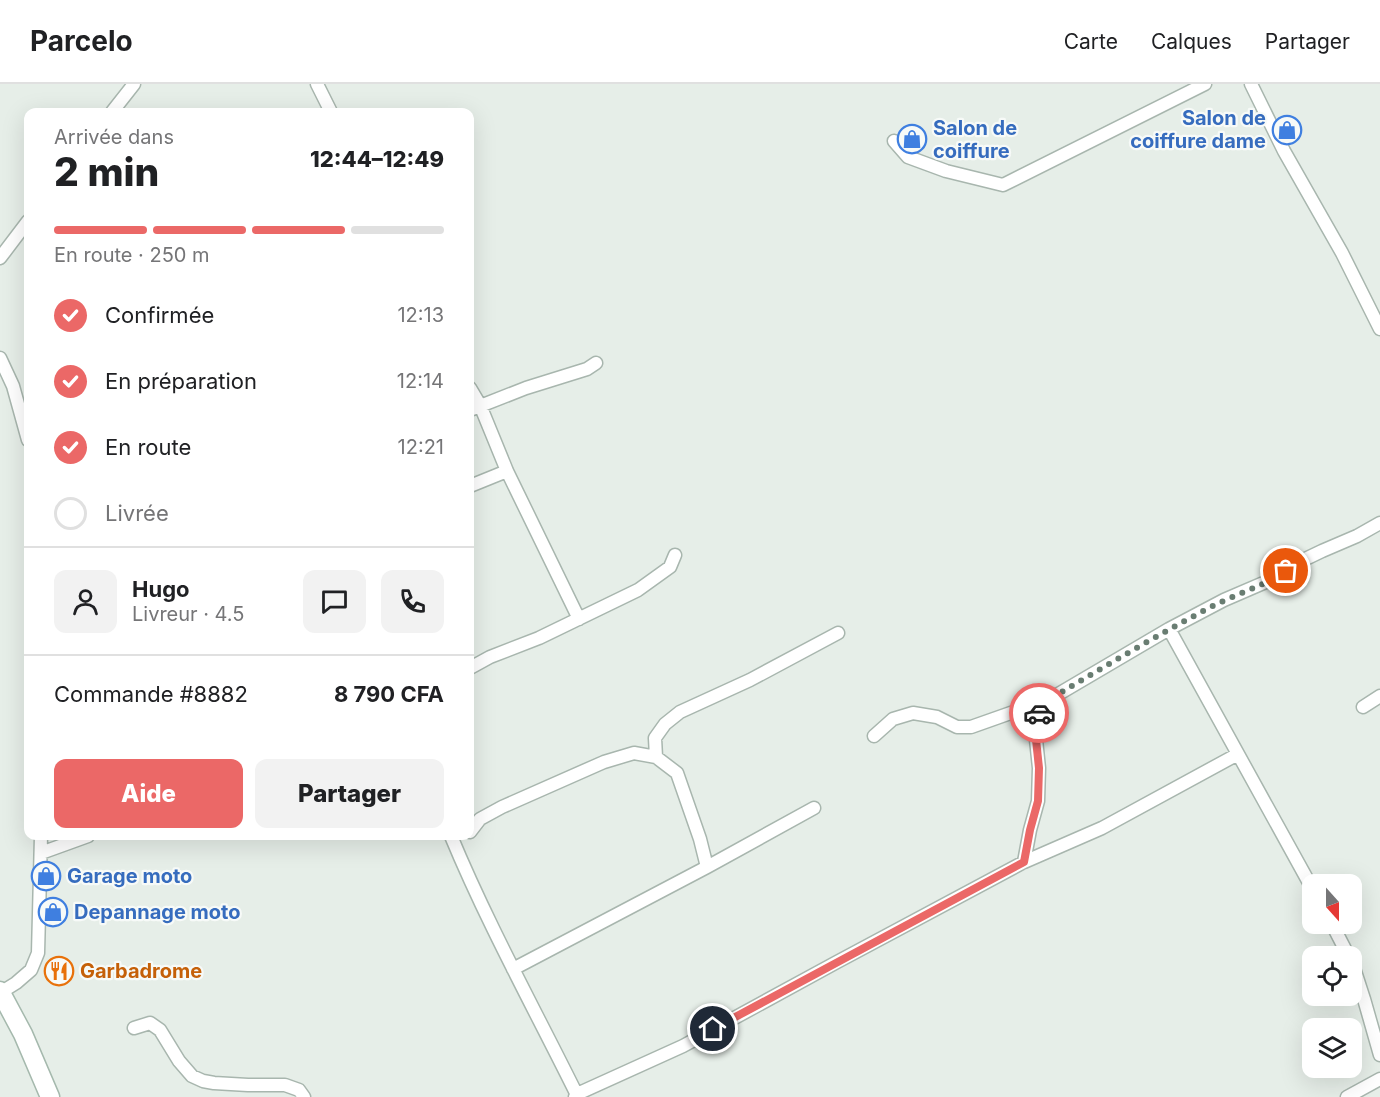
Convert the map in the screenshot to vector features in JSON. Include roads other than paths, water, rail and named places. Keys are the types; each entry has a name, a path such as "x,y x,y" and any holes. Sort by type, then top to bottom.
{"main road":[{"path":"0,992 23,1034 50,1097"}],"street":[{"path":"115,108 134,84"},
{"path":"316,84 329,108"},
{"path":"894,141 908,157 946,171 1003,185 1205,84"},
{"path":"1251,84 1284,151 1342,253 1380,329"},
{"path":"0,258 24,226"},
{"path":"0,358 13,386 24,426"},
{"path":"579,619 475,408 526,388 587,369 596,363"},
{"path":"474,484 507,471"},
{"path":"874,736 893,719 913,713 937,717 957,727 971,727 1050,699 1169,629 1224,600 1275,578 1297,563 1380,523"},
{"path":"474,666 539,638 638,590 669,567 675,555"},
{"path":"1169,629 1304,874"},
{"path":"656,757 655,738 665,724 680,712 750,680 838,633"},
{"path":"1363,707 1380,696"},
{"path":"1024,862 1038,801 1039,768 1035,730 1037,717 1050,699"},
{"path":"474,826 480,819 502,807 604,762 634,753 656,757 677,773 707,867"},
{"path":"453,840 576,1096 683,1046 1024,862 1102,828 1238,754"},
{"path":"513,969 814,808"},
{"path":"0,992 16,983 31,970 38,953 41,840"},
{"path":"41,853 77,840"},
{"path":"461,860 466,840"},
{"path":"1362,993 1380,1055"},
{"path":"134,1028 150,1023 160,1030 179,1061 192,1076 203,1081 248,1085 285,1085 299,1090 304,1097"},
{"path":"1347,1097 1380,1079"}],"place":[{"name":"Salon de coiffure dame","path":"1287,130"},
{"name":"Salon de coiffure","path":"912,139"},
{"name":"Garage moto","path":"46,876"},
{"name":"Depannage moto","path":"53,912"},
{"name":"Garbadrome","path":"59,971"}]}
